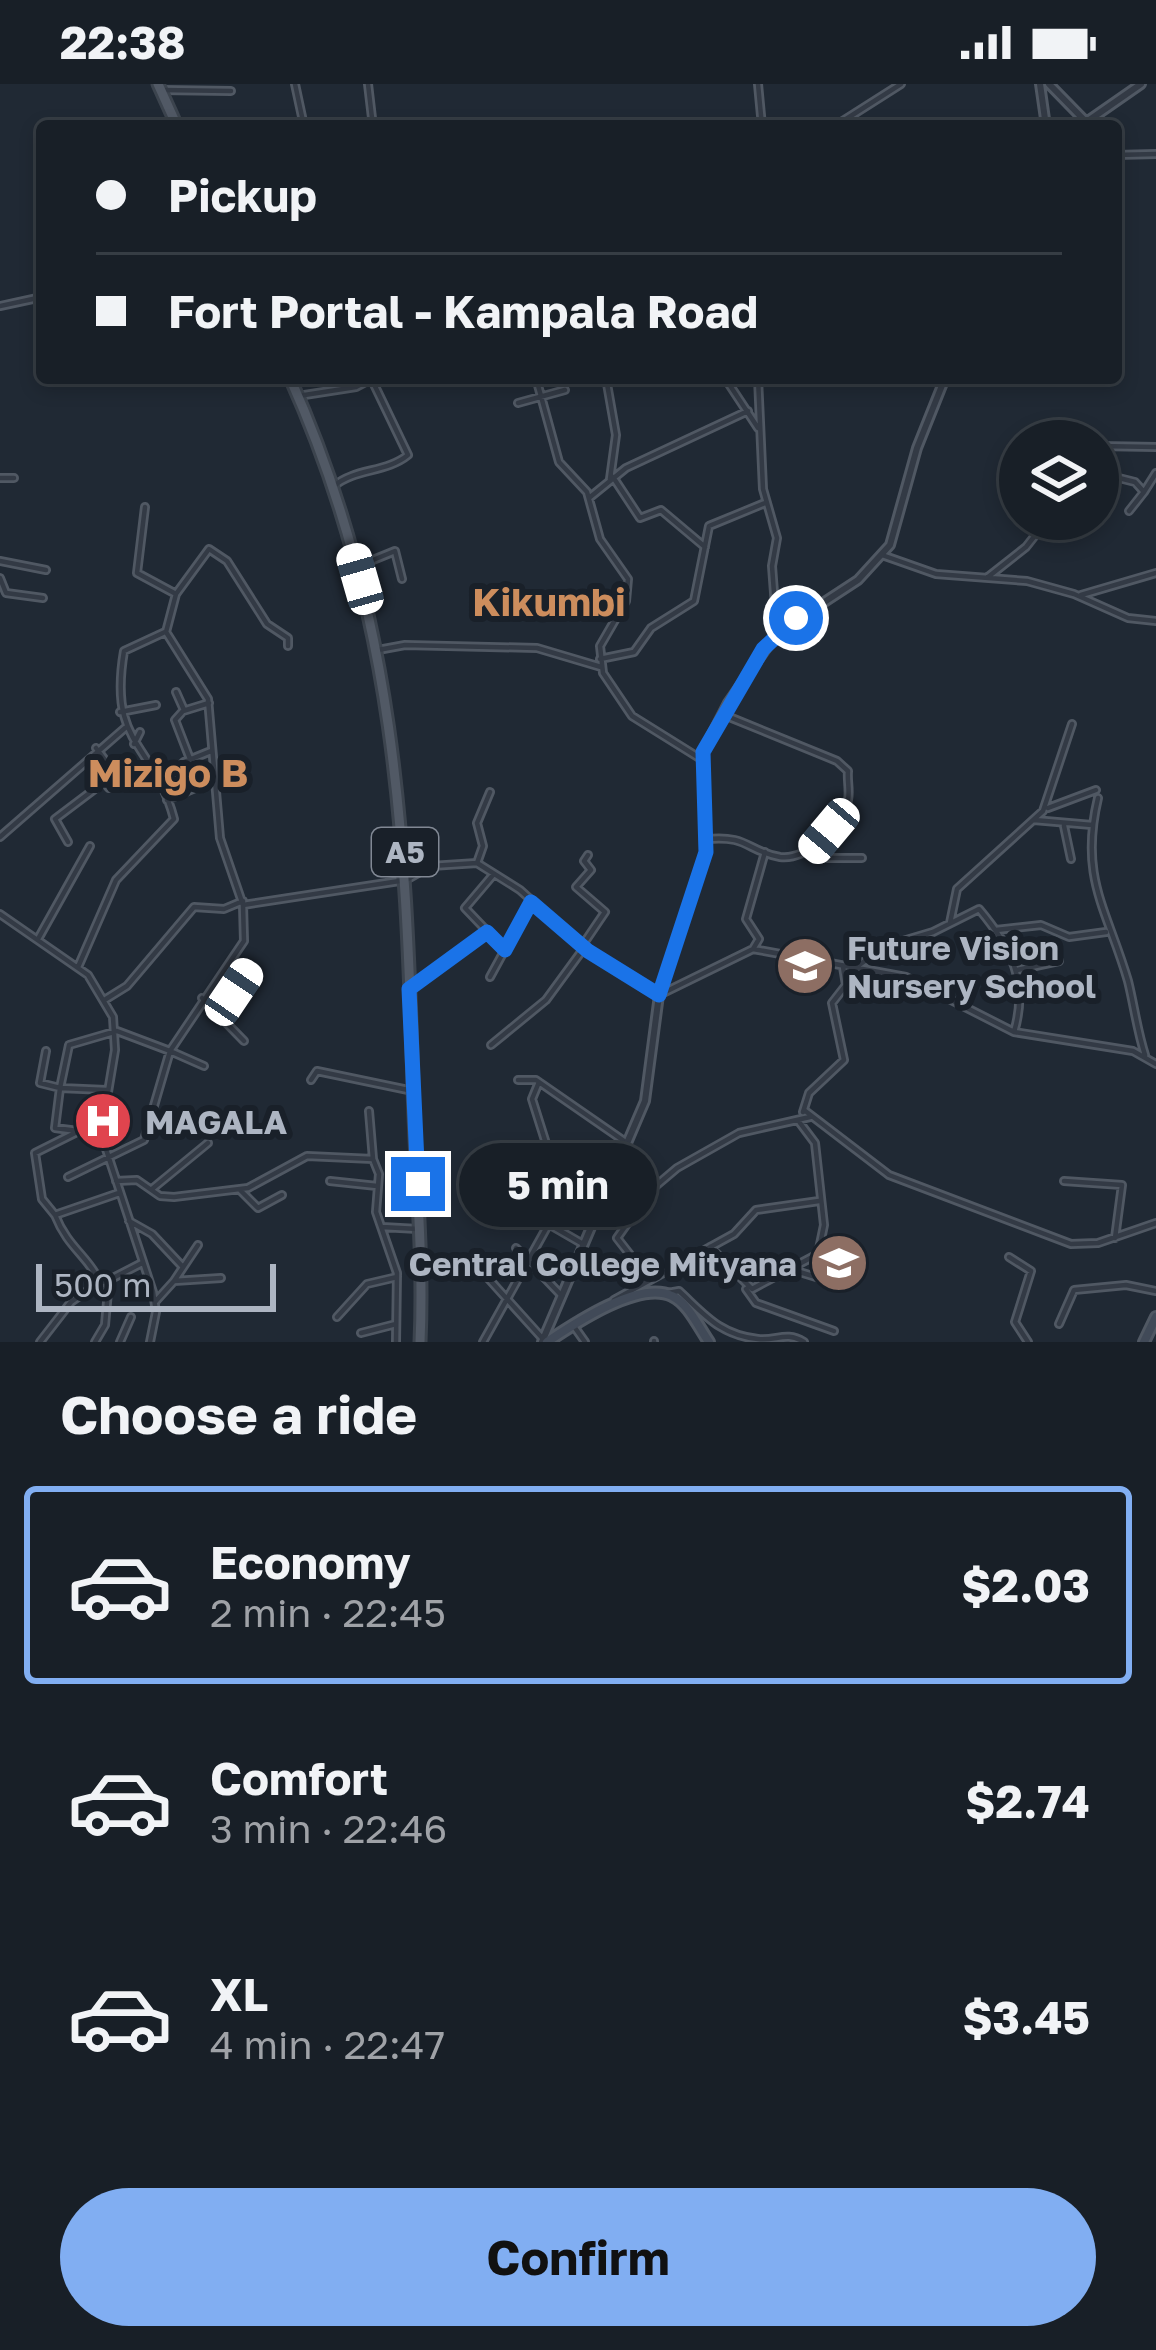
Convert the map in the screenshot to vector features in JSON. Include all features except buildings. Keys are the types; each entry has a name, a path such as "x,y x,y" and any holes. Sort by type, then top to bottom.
{"main road":[{"path":"159,87 174,120"},
{"name":"A5","path":"293,384 333,487 360,579 377,650 402,809 420,1342"},
{"path":"544,1341 601,1308 666,1294 681,1302 709,1342"},
{"path":"1144,1342 1156,1317"}],"street":[{"path":"296,84 303,120"},
{"path":"368,84 372,118"},
{"path":"758,84 762,120"},
{"path":"844,120 901,84"},
{"path":"1040,84 1045,120"},
{"path":"1049,84 1083,120"},
{"path":"1092,120 1141,84"},
{"path":"159,87 192,85 231,91"},
{"path":"1122,152 1156,154"},
{"path":"0,306 36,298"},
{"path":"298,396 362,384"},
{"path":"333,487 343,478 385,469 408,454 374,384"},
{"path":"538,384 559,463 589,498 600,539 629,586 603,638 601,663 632,716 701,759"},
{"path":"607,384 616,435 612,478 640,518 662,509 705,547"},
{"path":"729,384 759,430"},
{"path":"758,384 765,503 777,538 772,566 777,633"},
{"path":"488,1278 544,1341 645,1101 659,995 707,838 701,815 701,759 722,714 777,633 858,580 882,555 899,525 916,448 943,384"},
{"path":"518,403 565,390"},
{"path":"589,498 612,478 748,411"},
{"path":"1119,446 1156,447"},
{"path":"1129,511 1156,473"},
{"path":"0,478 14,478"},
{"path":"1119,478 1135,482 1144,492"},
{"path":"377,650 405,645 537,648 601,663 634,652 651,628 694,601 711,525 765,503"},
{"path":"145,507 136,573 176,594"},
{"path":"986,578 1032,540"},
{"path":"68,1177 144,1140 170,1051 244,941 243,903 220,838 209,704 166,632 176,594 196,562 214,550 267,624 288,638 288,646"},
{"path":"360,579 368,562 394,551 402,579"},
{"path":"882,555 936,574 1027,581 1122,616 1156,621"},
{"path":"0,561 46,570"},
{"path":"1078,596 1156,573"},
{"path":"0,578 6,592 43,598"},
{"path":"78,967 116,880 172,822 161,783 134,744 120,712 124,651 166,632"},
{"path":"176,692 184,710"},
{"path":"190,760 175,720 184,710 209,704"},
{"path":"120,712 156,705"},
{"path":"707,838 736,837 765,852 790,857 813,850 847,807 848,771 837,760 722,714"},
{"path":"1043,811 1072,724"},
{"path":"0,837 96,748 125,728"},
{"path":"134,744 140,732"},
{"path":"68,842 56,819 106,785 106,760 96,748"},
{"path":"161,783 212,750"},
{"path":"167,800 214,780"},
{"path":"478,863 483,846 477,823 490,791"},
{"path":"950,923 957,889 1043,811 1062,799 1097,794 1090,867 1127,980 1145,1055"},
{"path":"1034,820 1092,825"},
{"path":"1064,826 1071,859"},
{"path":"38,939 90,846"},
{"path":"813,850 828,858 862,858"},
{"path":"659,995 753,949 759,939 746,919 765,852"},
{"path":"491,1045 546,1000 605,912 577,889 591,870 584,861 588,855"},
{"path":"106,1000 127,986 194,907 224,909 406,880 430,866 478,863 583,947 659,995"},
{"path":"494,874 465,908 505,950"},
{"path":"490,977 531,902"},
{"path":"855,968 886,946 979,909 1017,970 1022,1000 1014,1032"},
{"path":"0,914 78,967 106,1000 117,1030 101,1134 155,1302 150,1342"},
{"path":"996,930 1042,925 1081,937 1108,932"},
{"path":"409,989 487,932"},
{"path":"753,949 936,988 1014,1032 1145,1055 1156,1064"},
{"path":"1017,970 1059,961"},
{"path":"800,1123 809,1094 844,1060 832,1004 846,985 843,966"},
{"path":"220,1012 248,972"},
{"path":"202,998 244,1041"},
{"path":"101,1134 59,1131 53,1124 69,1045 117,1030 204,1066"},
{"path":"46,1051 40,1083 96,1093 106,1090"},
{"path":"311,1080 317,1071 413,1091"},
{"path":"518,1080 539,1082 627,1143"},
{"path":"539,1082 532,1099 549,1153 606,1193"},
{"path":"96,1093 103,1102"},
{"path":"804,1110 914,1188 979,1206 1071,1244 1115,1238 1156,1223"},
{"path":"369,1111 380,1227 397,1277 396,1342"},
{"path":"649,1279 617,1238 657,1184 739,1133 800,1123 810,1117"},
{"path":"743,1284 756,1288 794,1270 820,1250 815,1143 800,1123"},
{"path":"75,1133 35,1153 42,1199 70,1247 90,1263 100,1282"},
{"path":"152,1189 208,1143"},
{"path":"116,1181 137,1180 165,1198 240,1190 307,1156 373,1159"},
{"path":"620,1165 657,1184"},
{"path":"330,1181 377,1186"},
{"path":"1064,1181 1122,1185 1115,1238"},
{"path":"240,1190 258,1208 282,1195"},
{"path":"55,1215 119,1192"},
{"path":"601,1308 745,1226 756,1210 819,1201"},
{"path":"497,1204 531,1214 586,1245"},
{"path":"129,1221 152,1234 182,1266"},
{"path":"483,1342 547,1226"},
{"path":"380,1227 418,1229"},
{"path":"155,1302 198,1245"},
{"path":"710,1247 756,1303 834,1331"},
{"path":"516,1248 562,1297"},
{"path":"1009,1257 1032,1273 1015,1322 1028,1342"},
{"path":"40,1342 70,1302 143,1263"},
{"path":"794,1270 838,1284"},
{"path":"338,1317 367,1284 397,1277"},
{"path":"174,1281 221,1278"},
{"path":"95,1342 104,1325 110,1280"},
{"path":"1060,1324 1072,1290 1126,1285 1156,1291"},
{"path":"666,1294 679,1291 705,1320 730,1333 763,1340 791,1335 804,1342"},
{"path":"120,1342 131,1317"},
{"path":"361,1333 396,1324"},
{"path":"573,1325 585,1342"}],"place":[{"name":"Future Vision Nursery School","path":"805,966"},
{"name":"MAGALA","path":"103,1121"},
{"name":"Central College Mityana","path":"839,1263"}],"district":[{"name":"Kikumbi","path":"549,601"},
{"name":"Mizigo B","path":"168,772"}],"route":[{"path":"418,1184 409,989 487,932 505,950 531,902 588,951 659,995 706,852 699,781 703,752 763,649 796,618"}]}
